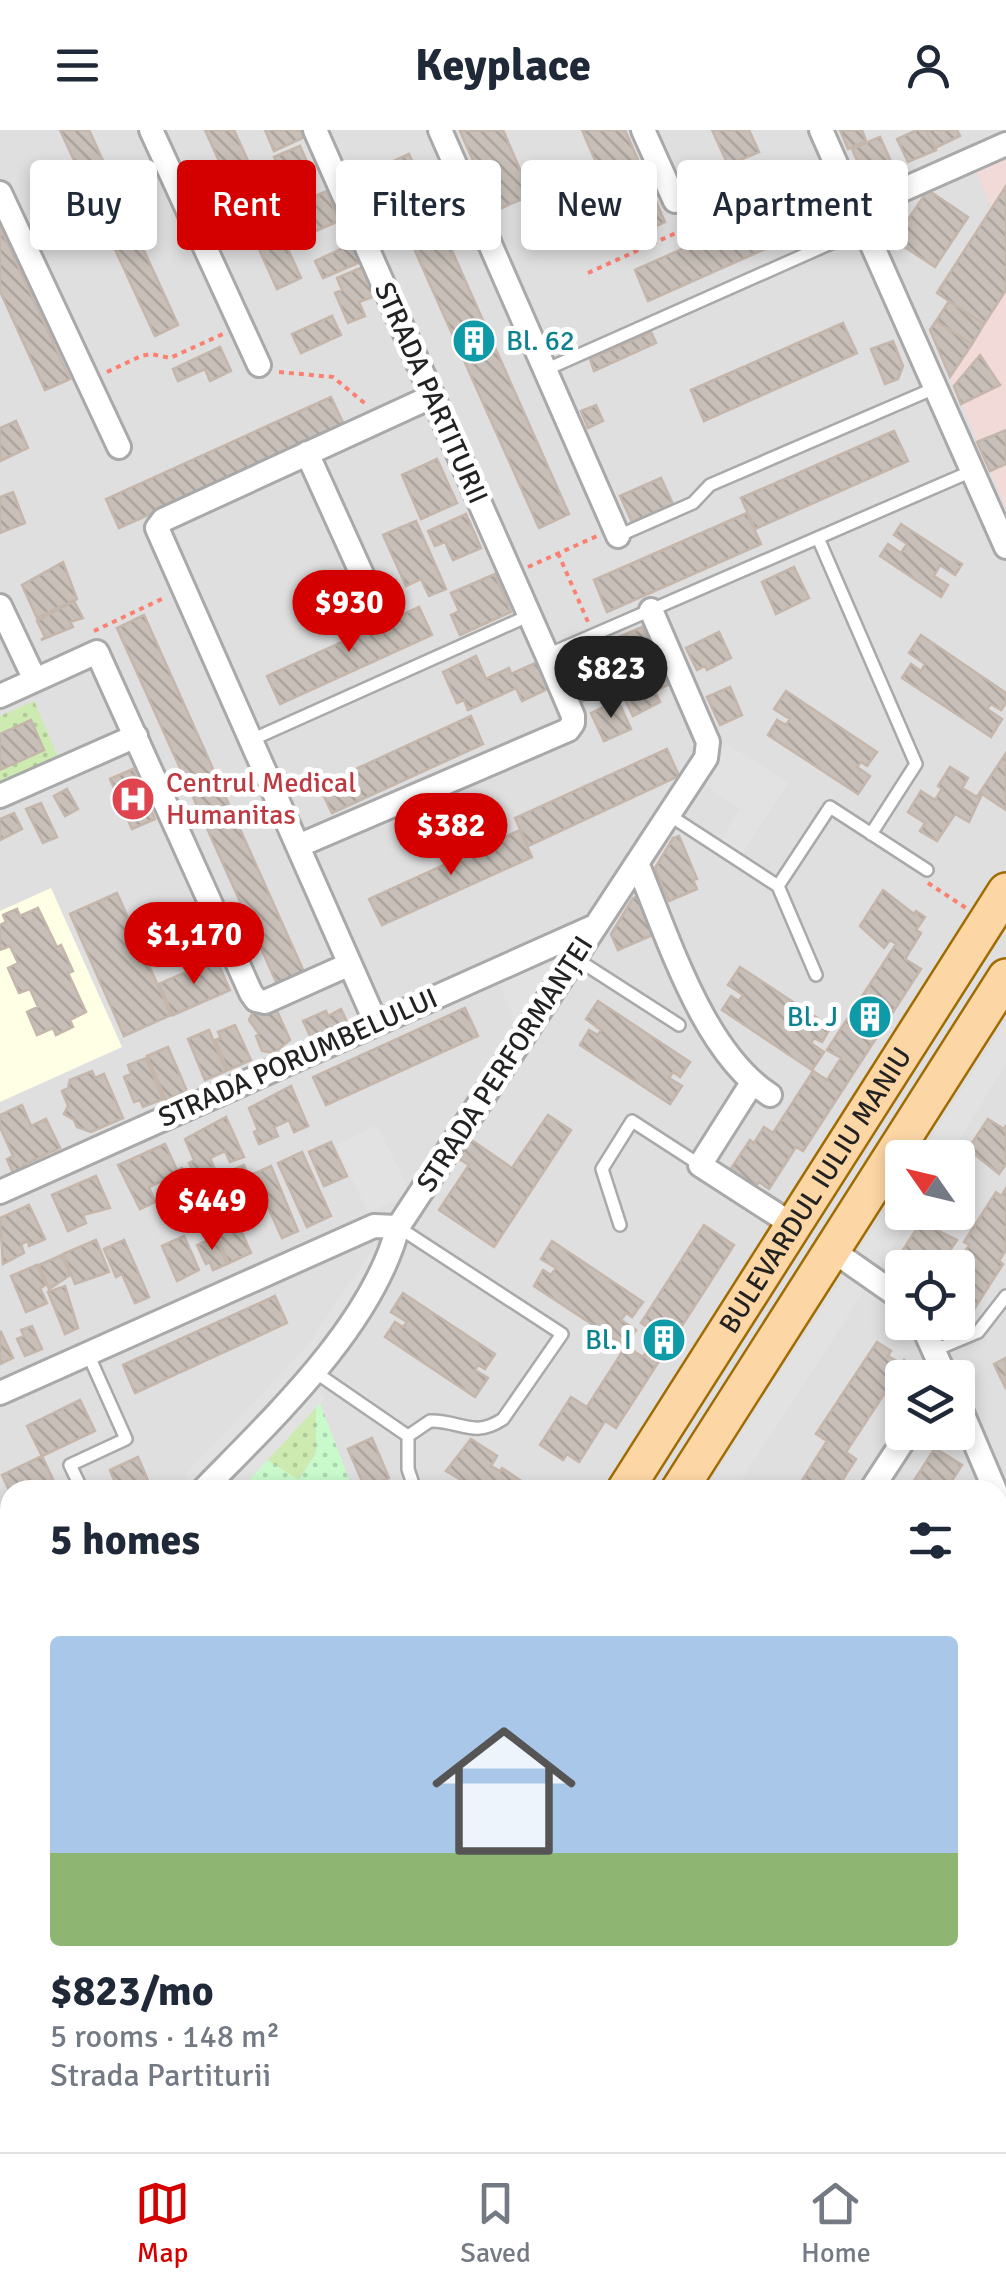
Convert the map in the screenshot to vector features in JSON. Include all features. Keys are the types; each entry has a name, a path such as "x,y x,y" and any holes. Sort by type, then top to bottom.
{"main road":[{"name":"BULEVARDUL IULIU MANIU","path":"630,1480 1006,891"},
{"name":"BULEVARDUL IULIU MANIU","path":"686,1480 1006,977"},
{"path":"793,1225 832,1250"}],"street":[{"path":"151,130 259,365"},
{"name":"STRADA PARTITURII","path":"298,846 568,730 574,724 548,655 315,130"},
{"path":"440,130 617,532"},
{"path":"643,130 675,201"},
{"path":"821,130 834,160"},
{"path":"908,195 1006,144"},
{"path":"0,193 119,447"},
{"path":"875,250 1006,548"},
{"path":"376,1023 157,528 163,520 433,396"},
{"path":"307,453 365,581"},
{"path":"0,606 35,680"},
{"name":"STRADA PERFORMANȚEI","path":"212,1480 315,1372 380,1275 398,1227 706,758 709,748 651,610"},
{"path":"0,696 97,652 256,1000 266,1002 350,964"},
{"path":"0,796 136,736"},
{"path":"637,863 707,1026 761,1089 700,1165 793,1225"},
{"name":"STRADA PORUMBELULUI","path":"0,1192 596,926"},
{"path":"0,1393 374,1226 398,1227"},
{"path":"832,1250 885,1287"},
{"path":"930,1340 939,1360"},
{"path":"975,1443 991,1480"},
{"path":"878,1480 897,1450"}],"lane":[{"path":"545,370 816,250"},
{"path":"617,532 693,503 710,485 935,388"},
{"path":"548,655 972,472"},
{"path":"818,538 916,764 871,834"},
{"path":"251,740 528,616"},
{"path":"778,886 830,807 927,870"},
{"path":"669,815 778,886 816,975"},
{"path":"574,958 678,1025"},
{"path":"620,1224 602,1169 632,1122 700,1165"},
{"path":"398,1227 562,1334 502,1420 470,1430 430,1421 408,1436"},
{"path":"935,1350 978,1332 1006,1296"},
{"path":"77,1480 70,1465 126,1439 88,1354"},
{"path":"315,1372 408,1436"},
{"path":"408,1436 412,1480"}],"path":[{"path":"588,272 677,232"},
{"path":"88,382 141,356 170,358 241,326"},
{"path":"259,365 286,375 333,377 384,418"},
{"path":"510,575 617,532"},
{"path":"558,554 593,635"},
{"path":"97,652 94,630 184,589"},
{"path":"927,870 921,879 987,921"}],"shaded area":[{"path":"0,130 1006,130 1006,1480 0,1480"},
{"path":"1006,151 1006,508 930,330 949,301 937,293 992,209 974,166"},
{"path":"724,742 788,783 738,860 717,846 740,809 693,778"},
{"path":"51,888 122,1047 0,1102 0,911"},
{"path":"546,947 556,968 525,1014 515,1020 493,971"},
{"path":"1006,1020 1006,1064 959,1140 930,1140"},
{"path":"377,1125 410,1192 369,1213 336,1145"},
{"path":"885,1210 885,1230 903,1230 891,1250 885,1250 885,1259 741,1480 711,1480"},
{"path":"375,1246 391,1254 308,1380 325,1398 249,1480 188,1480 185,1474 306,1348"}],"green space":[{"path":"34,701 58,757 0,783 0,770 44,750 31,720 0,734 0,716"},
{"path":"320,1403 349,1480 299,1480 316,1453 316,1407"},
{"path":"316,1407 316,1453 298,1480 267,1460"},
{"path":"267,1460 299,1480 249,1480"}],"building":[{"path":"60,130 89,130 103,160 74,160"},
{"path":"205,130 234,130 248,160 219,160"},
{"path":"265,130 304,130 307,136 274,151"},
{"path":"503,130 521,172 521,199 501,208 501,160 473,160 460,131"},
{"path":"582,130 625,130 638,160 595,160"},
{"path":"712,130 749,130 759,152 740,160 726,160"},
{"path":"840,130 862,130 866,141 848,149"},
{"path":"926,130 936,150 908,162 897,139"},
{"path":"926,130 957,130 960,136 935,148"},
{"path":"880,137 890,160 857,160 852,149"},
{"path":"300,146 306,160 275,160 274,157"},
{"path":"1006,186 1006,290 984,324 937,293"},
{"path":"928,190 968,217 935,267 908,249 908,219"},
{"path":"327,191 336,222 316,231 316,196"},
{"path":"657,204 665,222 657,226"},
{"path":"0,227 70,379 45,390 0,291"},
{"path":"115,250 144,250 178,325 155,336"},
{"path":"259,250 288,250 301,278 277,289"},
{"path":"339,250 355,250 360,262 323,278 315,261"},
{"name":"Bl. 62","path":"415,250 452,250 569,514 539,528"},
{"path":"680,250 763,250 648,301 635,270"},
{"path":"363,267 375,296 359,302 365,316 348,323 335,293 342,290 337,278"},
{"path":"949,301 984,324 972,344 936,321"},
{"path":"332,316 341,335 301,353 292,334"},
{"path":"936,321 972,344 950,377 930,330"},
{"path":"843,323 857,353 704,421 691,390"},
{"path":"651,332 656,343 594,371 590,359"},
{"path":"893,341 903,366 898,379 885,384 871,349"},
{"path":"220,347 231,371 210,381 205,369 178,381 173,369"},
{"path":"980,355 1000,385 961,404 954,386"},
{"path":"331,397 345,427 119,528 106,499"},
{"path":"596,405 603,421 588,428 581,411"},
{"path":"16,421 28,448 0,461 0,428"},
{"path":"1006,430 1006,464 990,471 977,442"},
{"path":"894,431 908,461 755,529 741,498"},
{"path":"437,459 457,503 421,519 402,475"},
{"path":"661,478 673,504 632,522 620,496"},
{"path":"13,492 25,523 0,533 0,497"},
{"path":"747,513 761,544 607,612 594,580"},
{"path":"466,514 481,548 453,560 445,542 435,546 428,531"},
{"path":"416,521 446,589 429,596 421,579 406,586 383,535"},
{"path":"901,524 962,564 955,575 940,565 934,576 948,585 941,597 880,556 888,544 901,553 907,544 894,535"},
{"path":"63,562 77,599 37,618 22,585"},
{"path":"794,567 809,598 776,614 762,582"},
{"path":"495,574 511,612 460,635 451,615 459,611 451,593"},
{"path":"74,601 83,618 70,622 73,627 41,640 45,637 37,621"},
{"path":"419,607 432,635 280,704 267,676"},
{"path":"144,615 305,974 278,986 117,628"},
{"path":"642,627 654,654 631,664 619,637"},
{"path":"719,632 731,658 707,670 705,666 697,670 686,648"},
{"path":"921,635 1006,693 1001,710 991,704 987,709 1002,719 991,737 902,678 911,664 921,671 925,664 909,653"},
{"path":"601,647 607,660 574,676 568,662"},
{"path":"476,656 486,679 509,668 511,674 540,661 552,687 522,701 516,688 468,710 464,700 457,703 443,672"},
{"path":"612,670 619,684 579,703 573,689"},
{"path":"665,670 672,683 655,691 660,702 633,716 621,692"},
{"path":"730,687 742,715 720,725 707,697"},
{"path":"786,691 877,752 867,766 861,762 857,767 870,776 858,794 768,735 777,720 786,725 790,719 774,709"},
{"path":"618,700 631,729 604,741 591,713"},
{"path":"471,716 483,744 332,813 319,786"},
{"path":"31,720 44,750 0,770 0,734"},
{"path":"667,749 679,776 528,846 515,818"},
{"path":"1006,753 1006,810 982,794 969,822 955,814 937,841 920,831 925,823 908,812 921,791 935,800 942,789 938,786 950,767 968,778 962,788 977,797"},
{"name":"Centrul Medical Humanitas","path":"133,769 155,819 132,829 110,779"},
{"path":"67,789 78,809 65,816 54,796"},
{"path":"41,803 57,837 43,843 26,809"},
{"path":"14,813 22,829 0,840 0,819"},
{"path":"520,830 532,857 382,925 369,899"},
{"path":"679,836 697,879 693,880 697,889 669,901 655,868 673,838"},
{"name":"Bl. J","path":"883,890 914,914 916,911 925,917 916,930 921,933 905,959 921,969 803,1151 796,1147 769,1189 759,1182 756,1186 730,1170 764,1127 773,1133 813,1071 827,1080 841,1058 827,1050 896,944 890,940 884,948 860,926"},
{"path":"117,893 171,1015 124,1036 70,914"},
{"path":"640,896 657,933 618,950 611,934 633,898"},
{"path":"38,908 73,971 68,973 86,1012 70,1020 73,1027 56,1035 53,1028 37,1035 27,1012 38,1007 30,989 19,993 8,968 18,963 10,946 0,950 0,925 6,922 3,915 17,909 20,916"},
{"path":"216,959 230,990 173,1015 159,984"},
{"path":"740,967 831,1027 822,1042 814,1038 811,1043 824,1052 812,1070 722,1010 731,996 739,1001 743,995 728,985"},
{"path":"598,1001 690,1062 680,1077 673,1072 669,1078 682,1086 670,1104 580,1045 589,1030 598,1035 601,1030 586,1019"},
{"path":"273,1002 290,1040 274,1053 262,1051 256,1036 259,1034 249,1020 254,1010"},
{"path":"465,1008 478,1036 326,1105 313,1077"},
{"path":"341,1009 348,1024 312,1040 303,1021"},
{"path":"235,1025 251,1060 228,1070 215,1040 221,1038 218,1032"},
{"path":"209,1030 226,1071 205,1080 188,1039"},
{"path":"168,1047 187,1091 166,1100 147,1056"},
{"path":"146,1058 163,1099 143,1107 140,1100 134,1102 124,1077 131,1074 128,1065"},
{"path":"92,1071 95,1078 104,1074 123,1118 91,1132 77,1127 64,1114 68,1106 62,1091 68,1088 70,1080"},
{"path":"291,1086 308,1126 294,1132 289,1120 274,1127 278,1136 259,1144 249,1108"},
{"path":"22,1105 31,1126 46,1119 60,1148 13,1173 7,1159 13,1156 0,1127 0,1115"},
{"path":"548,1115 571,1130 494,1247 439,1210 469,1165 454,1156 467,1137 512,1168"},
{"path":"226,1117 244,1157 230,1162 225,1151 210,1158 214,1167 195,1175 189,1163 194,1160 185,1139"},
{"path":"988,1119 1004,1129 1006,1125 1006,1164 999,1174 975,1155 974,1140"},
{"path":"331,1142 347,1176 324,1186 309,1152"},
{"path":"165,1144 177,1170 182,1168 187,1180 168,1189 164,1180 149,1187 155,1202 140,1209 118,1165"},
{"path":"302,1152 331,1216 307,1227 278,1163"},
{"path":"244,1165 250,1179 234,1190 237,1198 223,1204 212,1179"},
{"path":"271,1166 298,1231 282,1238 253,1174"},
{"path":"96,1176 110,1208 83,1215 86,1223 68,1231 52,1195"},
{"path":"1006,1188 1006,1250 999,1261 1003,1264 975,1308 975,1250 966,1250 969,1245 964,1242 996,1192 1001,1196"},
{"path":"29,1205 45,1239 29,1246 28,1241 21,1244 24,1253 3,1264 0,1218"},
{"path":"230,1206 251,1253 229,1263 208,1216"},
{"name":"Bl. I","path":"704,1225 734,1245 616,1428 605,1421 579,1462 567,1454 563,1460 540,1445 571,1397 587,1407 626,1346 643,1357 658,1334 641,1323"},
{"path":"916,1230 937,1230 957,1240 950,1250 903,1250"},
{"path":"184,1236 199,1270 177,1281 162,1246"},
{"path":"215,1237 227,1264 213,1270 197,1245"},
{"path":"96,1240 109,1272 75,1284 63,1254"},
{"path":"124,1240 149,1297 135,1303 122,1274 116,1277 104,1249"},
{"path":"552,1241 643,1302 632,1317 626,1313 621,1320 636,1330 625,1346 534,1286 543,1270 551,1275 556,1268 541,1259"},
{"path":"62,1255 70,1275 49,1289 39,1265"},
{"path":"37,1265 46,1285 40,1288 47,1303 26,1312 11,1276"},
{"path":"65,1286 78,1328 65,1334 48,1292"},
{"path":"403,1293 495,1354 485,1369 478,1365 475,1370 488,1378 475,1397 385,1337 395,1322 403,1327 407,1322 391,1312"},
{"path":"275,1296 287,1323 135,1393 123,1365"},
{"path":"32,1326 42,1349 25,1356 17,1339 24,1336 21,1330"},
{"path":"0,1333 13,1358 0,1364"},
{"path":"877,1342 891,1351 888,1356 894,1360 885,1360 885,1393 846,1452 856,1459 842,1480 802,1480 827,1441 816,1434"},
{"path":"1006,1358 1006,1389 994,1364"},
{"path":"80,1400 95,1431 42,1456 27,1426"},
{"path":"372,1438 389,1478 362,1480 348,1449"},
{"path":"471,1439 497,1456 491,1466 520,1480 461,1480 446,1471"},
{"path":"471,1439 497,1456 491,1466 520,1480 461,1480 446,1471"},
{"path":"934,1450 938,1450 962,1465 952,1480 914,1480"},
{"path":"42,1456 53,1480 4,1480 2,1475"},
{"path":"138,1457 148,1480 114,1480 110,1470"}],"place":[{"name":"Bl. 62","path":"474,341"},
{"name":"Centrul Medical Humanitas","path":"133,799"},
{"name":"Bl. J","path":"870,1017"},
{"name":"Bl. I","path":"664,1340"}]}
